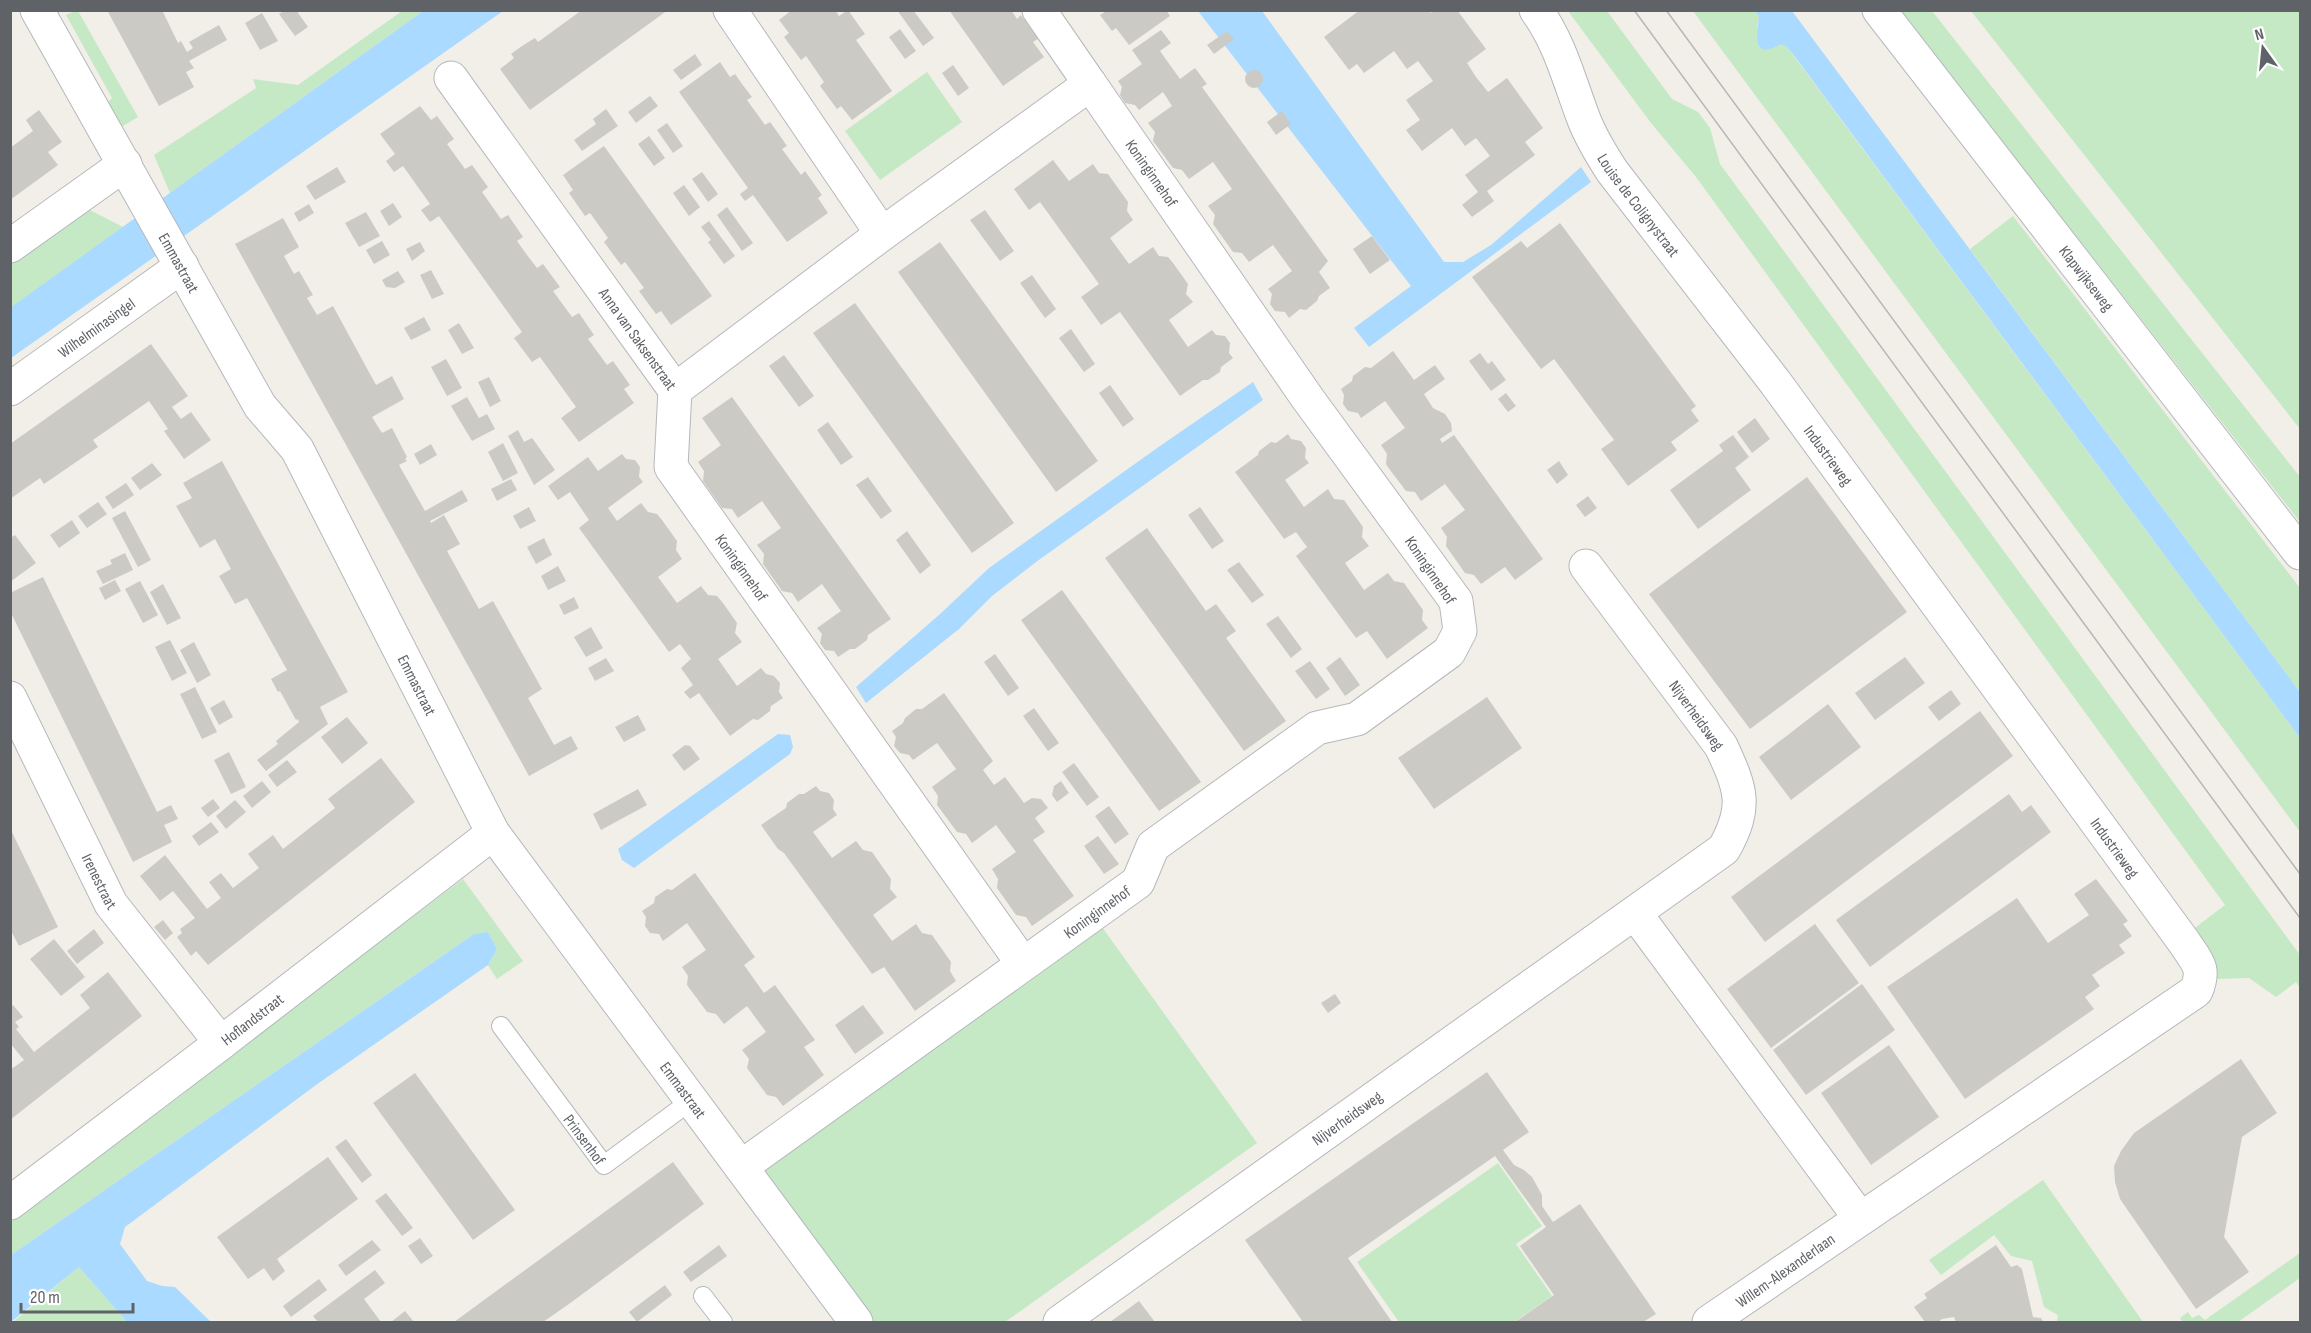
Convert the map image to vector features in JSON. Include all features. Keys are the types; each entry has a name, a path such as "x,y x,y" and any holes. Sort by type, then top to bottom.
{"street":[{"name":"Emmastraat","path":"37,10 260,406 297,449 493,833 856,1323"},
{"path":"730,10 882,234"},
{"path":"1040,10 1090,84"},
{"name":"Louise de Colignystraat","path":"1536,10 1560,51 1584,120 1599,152 1775,382"},
{"name":"Klapwijkseweg","path":"1880,10 2299,549"},
{"name":"Anna van Saksenstraat","path":"452,78 675,390 882,234 1090,84"},
{"name":"Koninginnehof","path":"741,1167 1138,882 1153,846 1317,728 1357,718 1449,652 1460,631 1456,601 1308,399 1090,84"},
{"path":"10,246 125,164"},
{"name":"Wilhelminasingel","path":"10,389 179,260"},
{"name":"Industrieweg","path":"1775,382 2184,942 2198,963 2202,978 2196,991 1860,1218"},
{"name":"Koninginnehof","path":"675,390 671,467 1023,964"},
{"name":"Nijverheidsweg","path":"1060,1323 1724,849 1735,829 1740,811 1740,797 1736,777 1721,746 1586,566"},
{"name":"Irenestraat","path":"10,698 111,904 221,1043"},
{"name":"Hoflandstraat","path":"10,1203 493,833"},
{"path":"1635,913 1860,1218"},
{"name":"Willem-Alexanderlaan","path":"1709,1323 1860,1218"}],"lane":[{"name":"Prinsenhof","path":"501,1026 604,1165 692,1100"},
{"path":"704,1296 723,1323"}],"green space":[{"path":"78,11 138,117 113,132 102,108 112,98 66,15"},
{"path":"402,11 423,11 170,193 154,155 256,88 253,79 298,85"},
{"path":"1568,11 1607,11 1672,99 1698,112 1710,128 1720,164 2300,955 2300,988 2296,982 2276,997 2249,978 2218,979 2187,934 2225,905 1696,177 1651,123"},
{"path":"1693,11 1755,11 1759,16 1757,28 1787,47 2300,738 2300,832"},
{"path":"1900,11 1932,11 2300,477 2300,522"},
{"path":"1971,11 2300,11 2300,429"},
{"path":"927,72 962,122 880,180 845,131"},
{"path":"82,206 123,227 11,308 10,257"},
{"path":"2013,216 2300,588 2300,692 1970,249"},
{"path":"463,879 523,961 497,979 488,965 497,949 488,932 474,934 11,1255 11,1222 186,1092 189,1075 268,1026"},
{"path":"1102,927 1257,1143 1005,1322 872,1322 763,1170"},
{"path":"1498,1163 1542,1226 1516,1244 1552,1296 1514,1322 1399,1322 1357,1262"},
{"path":"2043,1180 2143,1322 2057,1322 2058,1315 2044,1307 2032,1261 2011,1256 1994,1235 1941,1275 1929,1260"},
{"path":"2300,1253 2300,1278 2238,1322 2183,1322 2180,1318 2188,1312 2192,1318 2199,1315 2205,1320"},
{"path":"79,1267 127,1322 13,1322"}],"water":[{"path":"423,11 503,11 11,358 10,308"},
{"path":"1198,11 1262,11 1444,262 1463,262 1491,245 1581,167 1591,182 1369,347 1354,328 1411,286"},
{"path":"1755,11 1792,11 2300,692 2300,738 1795,57 1787,47 1781,44 1765,49 1760,47 1757,37 1759,16"},
{"path":"1253,382 1263,400 1036,562 992,596 959,629 866,703 856,687 989,568"},
{"path":"778,734 790,735 793,747 790,754 634,868 622,860 618,849"},
{"path":"488,932 497,949 488,965 316,1085 125,1227 120,1244 147,1281 175,1287 211,1322 127,1322 79,1267 11,1322 11,1255 474,934"}],"building":[{"path":"107,10 162,10 178,43 181,41 187,52 193,48 189,42 219,25 227,40 189,61 194,68 186,72 194,87 159,106"},
{"path":"285,10 296,10 308,27 295,36 279,14"},
{"path":"582,10 668,10 530,110 500,69 514,58 511,54 522,46 535,38 538,42"},
{"path":"792,10 835,10 839,16 848,10 865,34 856,40 892,91 852,120 841,106 837,109 820,86 824,82 806,56 801,60 784,37 789,33 779,20"},
{"path":"897,10 913,10 934,38 923,46"},
{"path":"949,10 1011,10 1017,19 1021,15 1038,39 1033,42 1044,57 1003,86"},
{"path":"1103,10 1166,10 1170,16 1129,45 1116,28 1112,31 1100,15 1105,12"},
{"path":"1360,10 1429,10 1431,13 1434,10 1457,10 1486,49 1467,63 1476,77 1488,92 1507,78 1543,128 1525,142 1535,155 1487,191 1494,201 1472,217 1462,205 1478,192 1465,175 1490,156 1476,138 1465,146 1452,128 1422,151 1406,130 1420,120 1406,100 1433,81 1418,61 1407,69 1394,51 1364,73 1357,64 1349,70 1324,37"},
{"path":"262,13 278,41 260,50 245,23"},
{"path":"900,29 916,51 905,59 889,37"},
{"path":"1161,30 1171,43 1160,51 1180,79 1195,68 1207,84 1202,87 1328,261 1319,272 1330,288 1306,310 1300,309 1289,318 1285,312 1275,311 1270,304 1272,294 1268,289 1292,271 1273,245 1249,262 1242,253 1233,252 1213,224 1215,215 1208,206 1232,189 1213,162 1189,179 1182,170 1173,168 1153,141 1155,132 1148,123 1172,106 1163,92 1139,110 1135,105 1125,103 1120,95 1122,87 1118,81 1142,64 1132,50"},
{"path":"1227,31 1234,39 1214,54 1207,45"},
{"path":"695,54 702,65 681,80 673,70"},
{"path":"720,62 730,77 735,74 752,97 747,100 765,125 770,122 787,146 782,149 801,175 805,171 822,195 818,198 828,213 787,242 753,195 745,201 742,197 740,194 748,188 679,92"},
{"path":"953,65 969,88 958,96 942,73"},
{"path":"1254,70 1260,73 1263,79 1260,85 1254,88 1248,85 1245,79 1248,73"},
{"path":"650,96 658,106 636,123 628,112"},
{"path":"420,106 431,120 437,116 454,139 447,144 465,169 472,165 488,187 482,192 501,219 508,215 523,237 517,241 527,255 537,268 543,264 560,287 553,291 572,317 579,313 594,335 588,339 607,365 613,361 630,385 624,389 634,403 579,442 561,418 576,407 540,357 532,362 514,338 522,332 439,216 430,222 421,210 430,204 403,166 394,172 386,161 395,154 380,134"},
{"path":"606,109 618,126 582,151 574,140 596,124 593,119"},
{"path":"39,110 62,142 48,152 58,165 10,200 10,148 33,131 26,120"},
{"path":"1282,111 1291,124 1276,135 1267,122"},
{"path":"667,123 683,146 673,153 657,130"},
{"path":"649,136 665,158 654,166 638,144"},
{"path":"604,146 712,296 671,325 661,311 656,314 639,291 644,288 625,262 621,265 604,242 608,238 590,213 585,216 569,193 573,190 563,175"},
{"path":"1053,160 1069,181 1093,164 1099,173 1108,174 1128,202 1127,211 1133,220 1110,238 1129,264 1153,247 1159,256 1168,257 1173,263 1188,284 1186,294 1193,302 1169,320 1188,347 1212,330 1216,335 1225,336 1230,343 1229,353 1233,358 1221,367 1220,372 1208,380 1203,380 1180,396 1120,312 1101,325 1081,297 1099,284 1040,202 1029,210 1014,189"},
{"path":"337,167 346,182 315,200 306,186"},
{"path":"702,172 718,194 708,202 692,179"},
{"path":"684,185 700,207 689,216 673,193"},
{"path":"393,203 402,217 389,226 380,211"},
{"path":"309,204 314,213 299,222 294,213"},
{"path":"727,207 753,243 742,251 717,215"},
{"path":"985,210 1014,251 1000,261 970,220"},
{"path":"366,212 380,236 359,247 345,223"},
{"path":"283,218 299,247 284,256 294,274 299,271 313,295 307,298 317,315 333,306 376,385 392,376 404,399 372,417 382,433 392,428 407,457 405,459 407,461 399,465 425,511 462,490 468,501 430,521 431,523 444,515 460,544 447,551 479,609 493,601 542,689 528,698 554,745 571,736 578,749 529,776 235,244"},
{"path":"709,221 735,256 724,264 708,242 711,240 701,227"},
{"path":"1560,223 1696,406 1691,410 1699,421 1671,442 1677,450 1628,486 1601,449 1614,440 1554,359 1541,369 1472,277 1521,241 1527,248"},
{"path":"1372,236 1390,260 1370,274 1353,249"},
{"path":"382,241 390,255 374,264 366,250"},
{"path":"420,242 425,251 412,261 406,249"},
{"path":"940,242 1098,461 1056,492 898,272"},
{"path":"431,270 444,294 432,299 420,275"},
{"path":"398,271 405,282 395,288 386,287 382,280"},
{"path":"1032,275 1056,309 1045,318 1020,283"},
{"path":"855,303 1014,523 972,553 813,333"},
{"path":"424,317 431,330 411,340 404,328"},
{"path":"459,323 474,348 462,354 448,330"},
{"path":"1071,329 1095,364 1084,372 1059,338"},
{"path":"151,344 188,396 172,407 181,419 191,412 211,440 184,459 164,431 168,429 149,401 93,440 98,447 44,484 40,478 10,499 10,444"},
{"path":"1393,351 1414,380 1435,365 1445,379 1424,394 1433,408 1445,414 1451,423 1452,431 1440,439 1442,443 1454,435 1543,559 1515,580 1505,567 1481,584 1474,575 1465,573 1446,546 1447,537 1441,528 1465,510 1445,484 1421,501 1415,492 1406,491 1390,470 1386,464 1387,454 1381,445 1405,428 1385,401 1361,418 1358,413 1348,411 1343,404 1344,395 1341,389 1352,381 1353,376 1365,367 1371,368"},
{"path":"1480,353 1488,364 1492,361 1506,380 1491,391 1469,361"},
{"path":"784,355 814,396 799,407 769,366"},
{"path":"446,359 462,388 447,396 431,367"},
{"path":"489,377 501,401 490,407 478,382"},
{"path":"1110,385 1134,419 1123,427 1099,393"},
{"path":"1506,393 1516,406 1508,412 1498,399"},
{"path":"467,397 479,418 487,414 495,429 472,441 451,406"},
{"path":"732,397 891,619 868,635 867,640 855,649 850,649 838,657 834,651 825,650 820,643 822,634 817,628 841,611 822,584 798,602 792,593 782,591 763,564 764,554 757,545 781,528 762,501 738,518 732,509 722,508 703,481 704,471 698,462 721,445 702,418"},
{"path":"1755,418 1770,439 1752,453 1737,432"},
{"path":"828,422 853,457 841,465 817,430"},
{"path":"518,430 524,442 532,438 555,470 534,485 508,436"},
{"path":"1288,434 1291,439 1301,441 1306,448 1305,458 1309,463 1285,480 1304,507 1328,489 1334,499 1344,500 1363,527 1362,537 1369,546 1345,563 1364,590 1388,573 1394,581 1404,583 1423,610 1422,620 1428,628 1387,659 1367,631 1356,638 1296,556 1307,547 1296,532 1284,539 1235,472 1271,442 1276,443"},
{"path":"1733,435 1749,457 1735,468 1751,490 1698,529 1670,490 1723,451 1719,445"},
{"path":"503,443 518,473 503,481 488,452"},
{"path":"431,444 437,455 420,465 414,454"},
{"path":"622,454 626,459 635,460 640,467 639,477 643,482 608,508 617,521 641,503 648,512 657,514 662,520 677,541 676,550 682,559 658,577 677,603 701,586 708,595 717,596 723,603 737,623 735,633 742,642 718,659 737,686 761,668 780,683 779,692 783,698 771,706 770,711 758,720 753,719 730,736 699,693 690,699 684,692 693,685 681,668 691,659 680,644 669,652 579,528 589,520 570,492 558,500 548,486 588,457 598,471"},
{"path":"222,461 348,692 320,707 328,724 266,771 257,760 278,744 276,741 299,722 271,679 287,670 247,598 235,604 219,576 231,569 215,539 200,548 176,506 192,498 183,483"},
{"path":"1559,461 1568,475 1557,484 1547,470"},
{"path":"152,463 162,475 140,490 131,478"},
{"path":"868,477 892,511 881,519 856,485"},
{"path":"1807,477 1907,612 1750,729 1649,594"},
{"path":"511,479 517,490 497,501 491,489"},
{"path":"126,483 134,495 113,509 105,497"},
{"path":"1588,496 1597,508 1585,517 1576,505"},
{"path":"98,502 107,514 87,528 78,516"},
{"path":"529,507 536,521 520,529 513,516"},
{"path":"1200,507 1224,541 1212,549 1188,515"},
{"path":"125,511 151,560 138,567 112,518"},
{"path":"72,520 80,533 59,548 50,535"},
{"path":"1147,528 1206,611 1216,604 1236,631 1226,638 1286,721 1244,751 1105,558"},
{"path":"907,531 931,565 920,574 896,540"},
{"path":"15,535 36,563 10,582 10,538"},
{"path":"544,538 552,555 536,564 527,547"},
{"path":"125,553 133,570 103,584 96,571 112,564 110,560"},
{"path":"1239,562 1264,595 1252,603 1227,570"},
{"path":"558,566 566,581 548,590 541,576"},
{"path":"43,577 157,812 171,805 178,819 164,825 172,842 133,862 10,611 10,593"},
{"path":"115,580 121,591 105,600 99,588"},
{"path":"140,581 158,615 143,623 125,589"},
{"path":"163,584 181,618 167,625 150,592"},
{"path":"1062,590 1201,782 1159,811 1021,620"},
{"path":"574,597 579,608 564,615 559,605"},
{"path":"1278,616 1302,649 1291,658 1266,624"},
{"path":"591,627 603,648 586,657 574,637"},
{"path":"170,640 187,673 172,681 155,647"},
{"path":"194,642 211,675 197,683 180,650"},
{"path":"995,654 1019,688 1008,696 984,662"},
{"path":"1340,657 1360,685 1345,696 1326,668"},
{"path":"1905,657 1925,683 1875,720 1855,693"},
{"path":"606,658 614,671 595,681 588,668"},
{"path":"1310,661 1330,689 1316,699 1295,671"},
{"path":"195,687 217,732 202,739 180,694"},
{"path":"1951,690 1961,704 1939,721 1928,707"},
{"path":"944,693 993,761 983,770 994,785 1005,777 1024,803 1032,798 1041,799 1048,808 1035,818 1045,832 1033,840 1074,896 1032,926 1026,917 1016,915 997,888 998,879 992,869 1016,852 996,825 972,843 966,834 957,832 937,805 938,796 932,787 956,769 937,743 913,760 909,755 900,753 894,746 896,737 892,731 916,709 922,709"},
{"path":"1487,697 1522,748 1434,809 1398,758"},
{"path":"224,700 233,717 219,725 210,708"},
{"path":"1828,704 1861,747 1791,800 1759,757"},
{"path":"1034,708 1059,743 1048,751 1023,716"},
{"path":"1980,711 2013,756 1765,942 1731,897"},
{"path":"638,715 646,730 624,742 615,727"},
{"path":"347,717 368,743 342,764 321,737"},
{"path":"685,745 690,746 700,759 684,771 672,755"},
{"path":"229,752 246,787 231,794 214,760"},
{"path":"381,758 415,802 208,965 196,951 191,956 177,937 182,933 180,929 195,918 173,891 160,901 140,876 165,855 207,909 221,898 209,882 221,873 233,888 259,868 248,854 273,835 283,849 335,808 328,799"},
{"path":"287,760 297,772 277,787 268,775"},
{"path":"1074,763 1099,797 1087,806 1062,772"},
{"path":"262,781 271,792 252,808 243,796"},
{"path":"1061,781 1069,793 1057,802 1052,795 1054,786"},
{"path":"816,786 820,791 829,793 834,800 833,809 837,815 813,832 832,858 856,841 863,850 872,852 891,879 890,889 897,897 873,915 892,941 916,924 922,933 932,935 951,962 950,971 956,981 915,1011 884,967 872,974 761,825 786,808 787,803 799,794 804,794"},
{"path":"638,789 647,805 601,830 593,814"},
{"path":"2009,794 2022,812 2031,805 2051,832 1870,967 1836,920"},
{"path":"213,799 220,808 208,817 201,808"},
{"path":"235,800 246,812 226,829 216,816"},
{"path":"1109,806 1129,834 1115,844 1095,816"},
{"path":"211,822 219,832 199,846 192,836"},
{"path":"10,828 58,927 19,946 10,929"},
{"path":"1098,836 1119,864 1104,874 1084,846"},
{"path":"695,873 755,957 744,965 764,993 775,985 815,1040 804,1047 824,1075 783,1106 776,1097 767,1095 747,1068 749,1059 742,1050 766,1032 747,1006 724,1024 716,1014 707,1012 687,985 688,976 682,967 706,950 687,923 663,941 659,934 650,933 645,926 646,917 642,911 654,903 655,897 667,889 672,890"},
{"path":"2096,879 2128,921 2123,924 2132,936 2119,945 2125,953 2092,975 2100,986 2085,997 2094,1009 1965,1099 1887,987 2017,898 2048,943 2089,915 2074,894"},
{"path":"163,920 173,933 165,940 154,927"},
{"path":"1815,924 1859,983 1771,1048 1727,989"},
{"path":"94,929 104,943 77,964 67,951"},
{"path":"54,939 85,977 61,996 30,959"},
{"path":"108,972 142,1016 10,1120 10,1070 24,1060 10,1043 10,1007 13,1005 23,1017 15,1022 19,1027 16,1029 34,1052 90,1008 80,995"},
{"path":"1862,984 1895,1030 1806,1095 1773,1050"},
{"path":"1335,994 1341,1003 1328,1013 1321,1003"},
{"path":"863,1005 884,1033 855,1054 835,1025"},
{"path":"1889,1045 1939,1117 1871,1165 1821,1093"},
{"path":"2241,1059 2277,1113 2242,1137 2224,1237 2249,1272 2196,1309 2120,1199 2115,1182 2114,1166 2134,1133"},
{"path":"1487,1072 1529,1132 1503,1150 1514,1165 1532,1177 1542,1195 1542,1206 1553,1222 1580,1204 1656,1314 1643,1322 1515,1322 1554,1295 1520,1246 1546,1227 1495,1156 1348,1258 1392,1322 1303,1322 1245,1240"},
{"path":"415,1073 515,1210 473,1240 373,1103"},
{"path":"346,1139 372,1175 362,1183 335,1147"},
{"path":"328,1157 358,1199 277,1259 285,1271 273,1281 264,1268 248,1279 217,1237"},
{"path":"673,1162 704,1204 569,1304 543,1322 454,1322"},
{"path":"386,1193 413,1228 402,1236 375,1201"},
{"path":"420,1238 433,1256 421,1264 408,1246"},
{"path":"372,1240 381,1250 346,1276 338,1265"},
{"path":"719,1245 727,1256 691,1282 683,1272"},
{"path":"1996,1245 2011,1267 2017,1265 2022,1269 2033,1317 2041,1318 2043,1322 1956,1322 1954,1317 1938,1322 1925,1322 1914,1307 1927,1298 1924,1294"},
{"path":"375,1270 385,1283 364,1299 381,1322 318,1322 313,1316"},
{"path":"319,1279 327,1290 291,1317 283,1306"},
{"path":"665,1285 672,1295 637,1322 629,1312"},
{"path":"1139,1301 1155,1322 1110,1322"},
{"path":"405,1311 414,1322 391,1322"}],"tram line":[{"path":"1634,10 2300,918"},
{"path":"1666,10 2300,874"}]}
